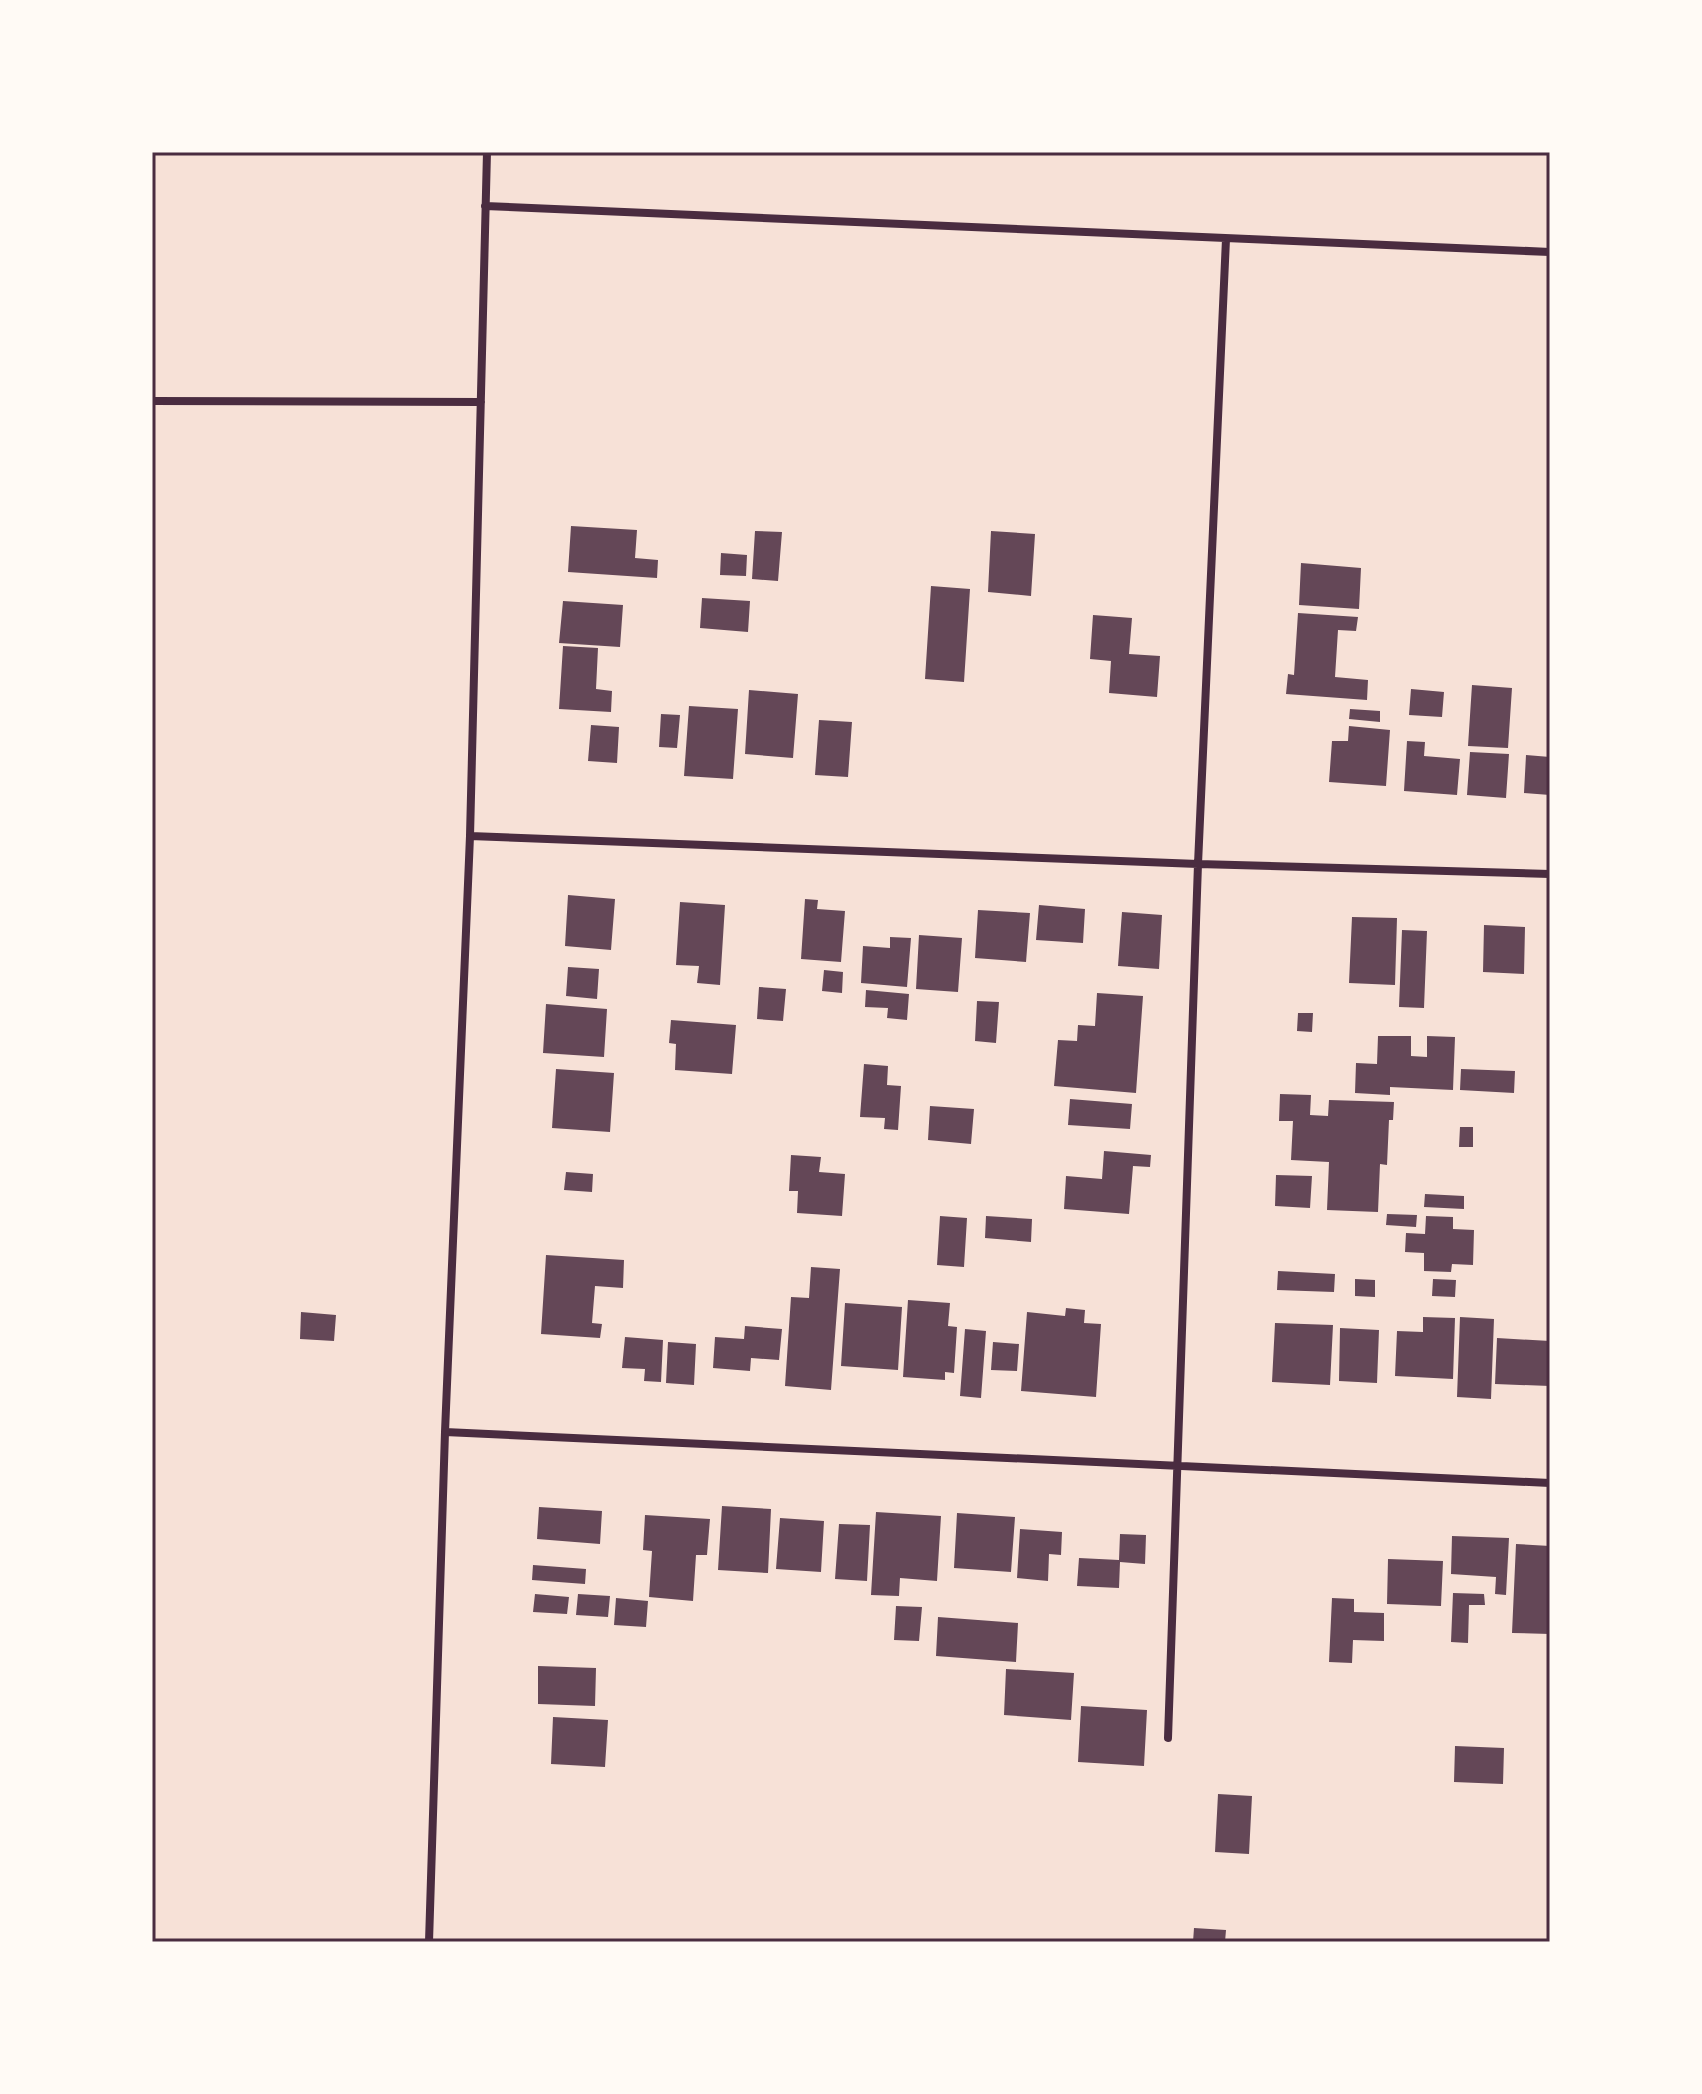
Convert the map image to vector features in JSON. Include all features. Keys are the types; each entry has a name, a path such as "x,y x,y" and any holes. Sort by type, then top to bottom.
{"street":[{"path":"429,1942 445,1432 470,836 487,152"},
{"path":"485,206 1550,252"},
{"path":"1168,1738 1198,864 1226,239"},
{"path":"152,401 481,402"},
{"path":"470,836 1550,874"},
{"path":"445,1432 1550,1483"}],"building":[{"path":"571,526 637,530 635,558 658,560 657,578 568,572"},
{"path":"755,531 782,532 778,581 752,579"},
{"path":"991,531 1035,534 1031,596 988,592"},
{"path":"721,553 747,555 746,576 720,575"},
{"path":"1301,563 1361,568 1359,609 1299,605"},
{"path":"931,586 970,589 964,682 925,679"},
{"path":"702,598 750,601 748,632 700,628"},
{"path":"563,601 623,605 620,647 559,643"},
{"path":"1298,613 1358,617 1356,631 1338,630 1335,677 1368,680 1367,700 1286,694 1288,674 1294,675"},
{"path":"1093,615 1132,618 1129,654 1160,656 1157,697 1109,693 1111,661 1090,659"},
{"path":"563,646 598,648 596,689 612,691 611,712 559,709"},
{"path":"1472,685 1512,688 1508,748 1468,746"},
{"path":"1411,689 1444,692 1442,717 1409,715"},
{"path":"749,690 798,694 793,758 745,754"},
{"path":"689,706 738,709 733,779 684,776"},
{"path":"1350,709 1380,711 1380,722 1349,719"},
{"path":"661,714 680,715 677,748 659,747"},
{"path":"819,720 852,722 848,777 815,775"},
{"path":"591,725 619,727 617,763 588,761"},
{"path":"1349,726 1390,730 1386,786 1329,782 1332,741 1348,741"},
{"path":"1407,741 1425,742 1424,756 1460,759 1457,795 1404,791"},
{"path":"1470,752 1509,754 1506,798 1467,795"},
{"path":"1526,755 1550,757 1550,795 1524,793"},
{"path":"568,895 615,899 611,950 565,946"},
{"path":"805,899 818,900 817,909 845,911 841,962 801,959"},
{"path":"680,902 725,905 720,985 697,983 699,966 676,965"},
{"path":"1039,905 1085,909 1083,943 1036,940"},
{"path":"978,910 1030,913 1026,962 975,958"},
{"path":"1122,912 1162,915 1159,969 1118,966"},
{"path":"1352,917 1397,918 1395,985 1349,983"},
{"path":"1484,925 1525,927 1524,974 1483,972"},
{"path":"1402,930 1427,931 1424,1008 1399,1007"},
{"path":"919,935 962,938 958,992 916,989"},
{"path":"890,937 911,938 907,987 861,983 863,946 890,948"},
{"path":"568,967 599,969 597,999 566,996"},
{"path":"824,970 843,972 842,993 822,991"},
{"path":"759,987 786,989 783,1021 757,1019"},
{"path":"866,990 909,994 907,1020 887,1018 888,1008 865,1007"},
{"path":"1097,993 1143,996 1136,1093 1054,1086 1058,1040 1077,1041 1078,1025 1095,1026"},
{"path":"977,1001 999,1002 996,1043 975,1041"},
{"path":"546,1004 607,1009 604,1057 543,1053"},
{"path":"1298,1013 1313,1013 1312,1032 1297,1031"},
{"path":"671,1020 736,1025 732,1074 675,1070 676,1044 669,1043"},
{"path":"1378,1036 1411,1036 1411,1056 1427,1057 1427,1036 1455,1037 1453,1090 1390,1087 1390,1095 1355,1093 1356,1063 1377,1064"},
{"path":"864,1064 888,1066 887,1085 901,1086 898,1130 884,1129 885,1118 860,1117"},
{"path":"556,1069 614,1073 610,1132 552,1128"},
{"path":"1461,1069 1515,1071 1514,1093 1460,1090"},
{"path":"1280,1094 1311,1095 1310,1115 1328,1116 1329,1100 1394,1102 1393,1120 1389,1120 1387,1165 1380,1164 1378,1212 1327,1210 1329,1162 1291,1160 1293,1121 1279,1121"},
{"path":"1070,1099 1132,1104 1130,1129 1068,1125"},
{"path":"930,1106 974,1109 971,1144 928,1140"},
{"path":"1460,1127 1473,1127 1473,1147 1459,1147"},
{"path":"1104,1151 1151,1155 1150,1167 1133,1166 1129,1214 1064,1209 1066,1176 1102,1179"},
{"path":"791,1155 821,1157 819,1172 845,1174 842,1216 797,1213 798,1191 789,1191"},
{"path":"566,1172 593,1174 592,1192 564,1190"},
{"path":"1276,1175 1312,1176 1310,1208 1275,1206"},
{"path":"1425,1194 1464,1196 1464,1209 1424,1207"},
{"path":"1387,1214 1417,1215 1416,1227 1386,1225"},
{"path":"940,1216 967,1218 964,1267 937,1265"},
{"path":"986,1216 1032,1219 1031,1242 985,1238"},
{"path":"1426,1216 1453,1217 1453,1229 1474,1230 1473,1265 1452,1264 1451,1272 1424,1271 1424,1253 1405,1252 1406,1233 1425,1234"},
{"path":"546,1255 624,1260 623,1288 595,1286 592,1323 602,1324 600,1338 541,1334"},
{"path":"811,1267 840,1269 831,1390 785,1386 791,1297 809,1298"},
{"path":"1278,1271 1335,1274 1334,1292 1277,1290"},
{"path":"1355,1279 1375,1280 1375,1297 1355,1296"},
{"path":"1433,1279 1456,1280 1455,1297 1432,1296"},
{"path":"908,1300 950,1303 948,1326 957,1327 954,1373 945,1372 945,1380 903,1377"},
{"path":"845,1303 902,1307 898,1370 841,1366"},
{"path":"1066,1308 1085,1310 1084,1323 1101,1324 1096,1397 1021,1391 1027,1312 1065,1316"},
{"path":"301,1312 336,1315 334,1341 300,1339"},
{"path":"1423,1317 1455,1318 1453,1379 1395,1376 1397,1331 1423,1332"},
{"path":"1460,1317 1494,1319 1491,1399 1457,1397"},
{"path":"1275,1323 1333,1325 1330,1385 1272,1382"},
{"path":"745,1326 782,1329 779,1360 751,1358 750,1371 713,1368 715,1337 744,1339"},
{"path":"1340,1328 1379,1330 1377,1383 1339,1381"},
{"path":"965,1329 986,1331 981,1398 960,1396"},
{"path":"625,1337 663,1340 661,1382 644,1381 645,1369 622,1368"},
{"path":"1497,1338 1550,1341 1550,1386 1495,1384"},
{"path":"668,1342 696,1344 694,1385 666,1383"},
{"path":"993,1342 1019,1344 1017,1371 991,1370"},
{"path":"722,1506 771,1509 768,1573 718,1570"},
{"path":"539,1507 602,1511 600,1544 537,1539"},
{"path":"876,1512 941,1516 937,1581 900,1578 899,1596 871,1595"},
{"path":"957,1513 1015,1517 1011,1572 954,1568"},
{"path":"645,1515 710,1519 707,1555 696,1555 693,1601 649,1597 652,1551 643,1550"},
{"path":"780,1518 824,1521 821,1572 776,1569"},
{"path":"839,1524 870,1525 867,1581 835,1579"},
{"path":"1020,1529 1062,1532 1061,1555 1049,1554 1048,1581 1017,1578"},
{"path":"1120,1534 1146,1535 1145,1564 1120,1562 1119,1588 1077,1586 1079,1558 1119,1560"},
{"path":"1452,1536 1509,1538 1506,1595 1495,1594 1496,1577 1451,1574"},
{"path":"1516,1544 1550,1546 1550,1634 1512,1633"},
{"path":"1388,1559 1443,1561 1441,1606 1387,1604"},
{"path":"533,1565 586,1569 585,1584 532,1580"},
{"path":"1453,1593 1484,1594 1485,1605 1469,1605 1468,1643 1451,1642"},
{"path":"535,1594 569,1597 567,1614 533,1612"},
{"path":"578,1594 610,1596 608,1617 576,1615"},
{"path":"616,1598 648,1601 646,1627 614,1625"},
{"path":"1332,1598 1354,1599 1354,1612 1384,1613 1384,1641 1353,1640 1352,1663 1329,1662"},
{"path":"896,1606 922,1607 919,1641 894,1640"},
{"path":"938,1617 1018,1623 1016,1662 936,1656"},
{"path":"538,1666 596,1668 595,1706 538,1704"},
{"path":"1006,1669 1074,1673 1071,1720 1004,1715"},
{"path":"1081,1706 1147,1710 1144,1766 1078,1762"},
{"path":"553,1717 608,1720 605,1767 551,1764"},
{"path":"1455,1746 1504,1748 1503,1784 1454,1782"},
{"path":"1218,1794 1252,1796 1249,1854 1215,1852"},
{"path":"1194,1928 1226,1930 1225,1942 1193,1942"}]}
